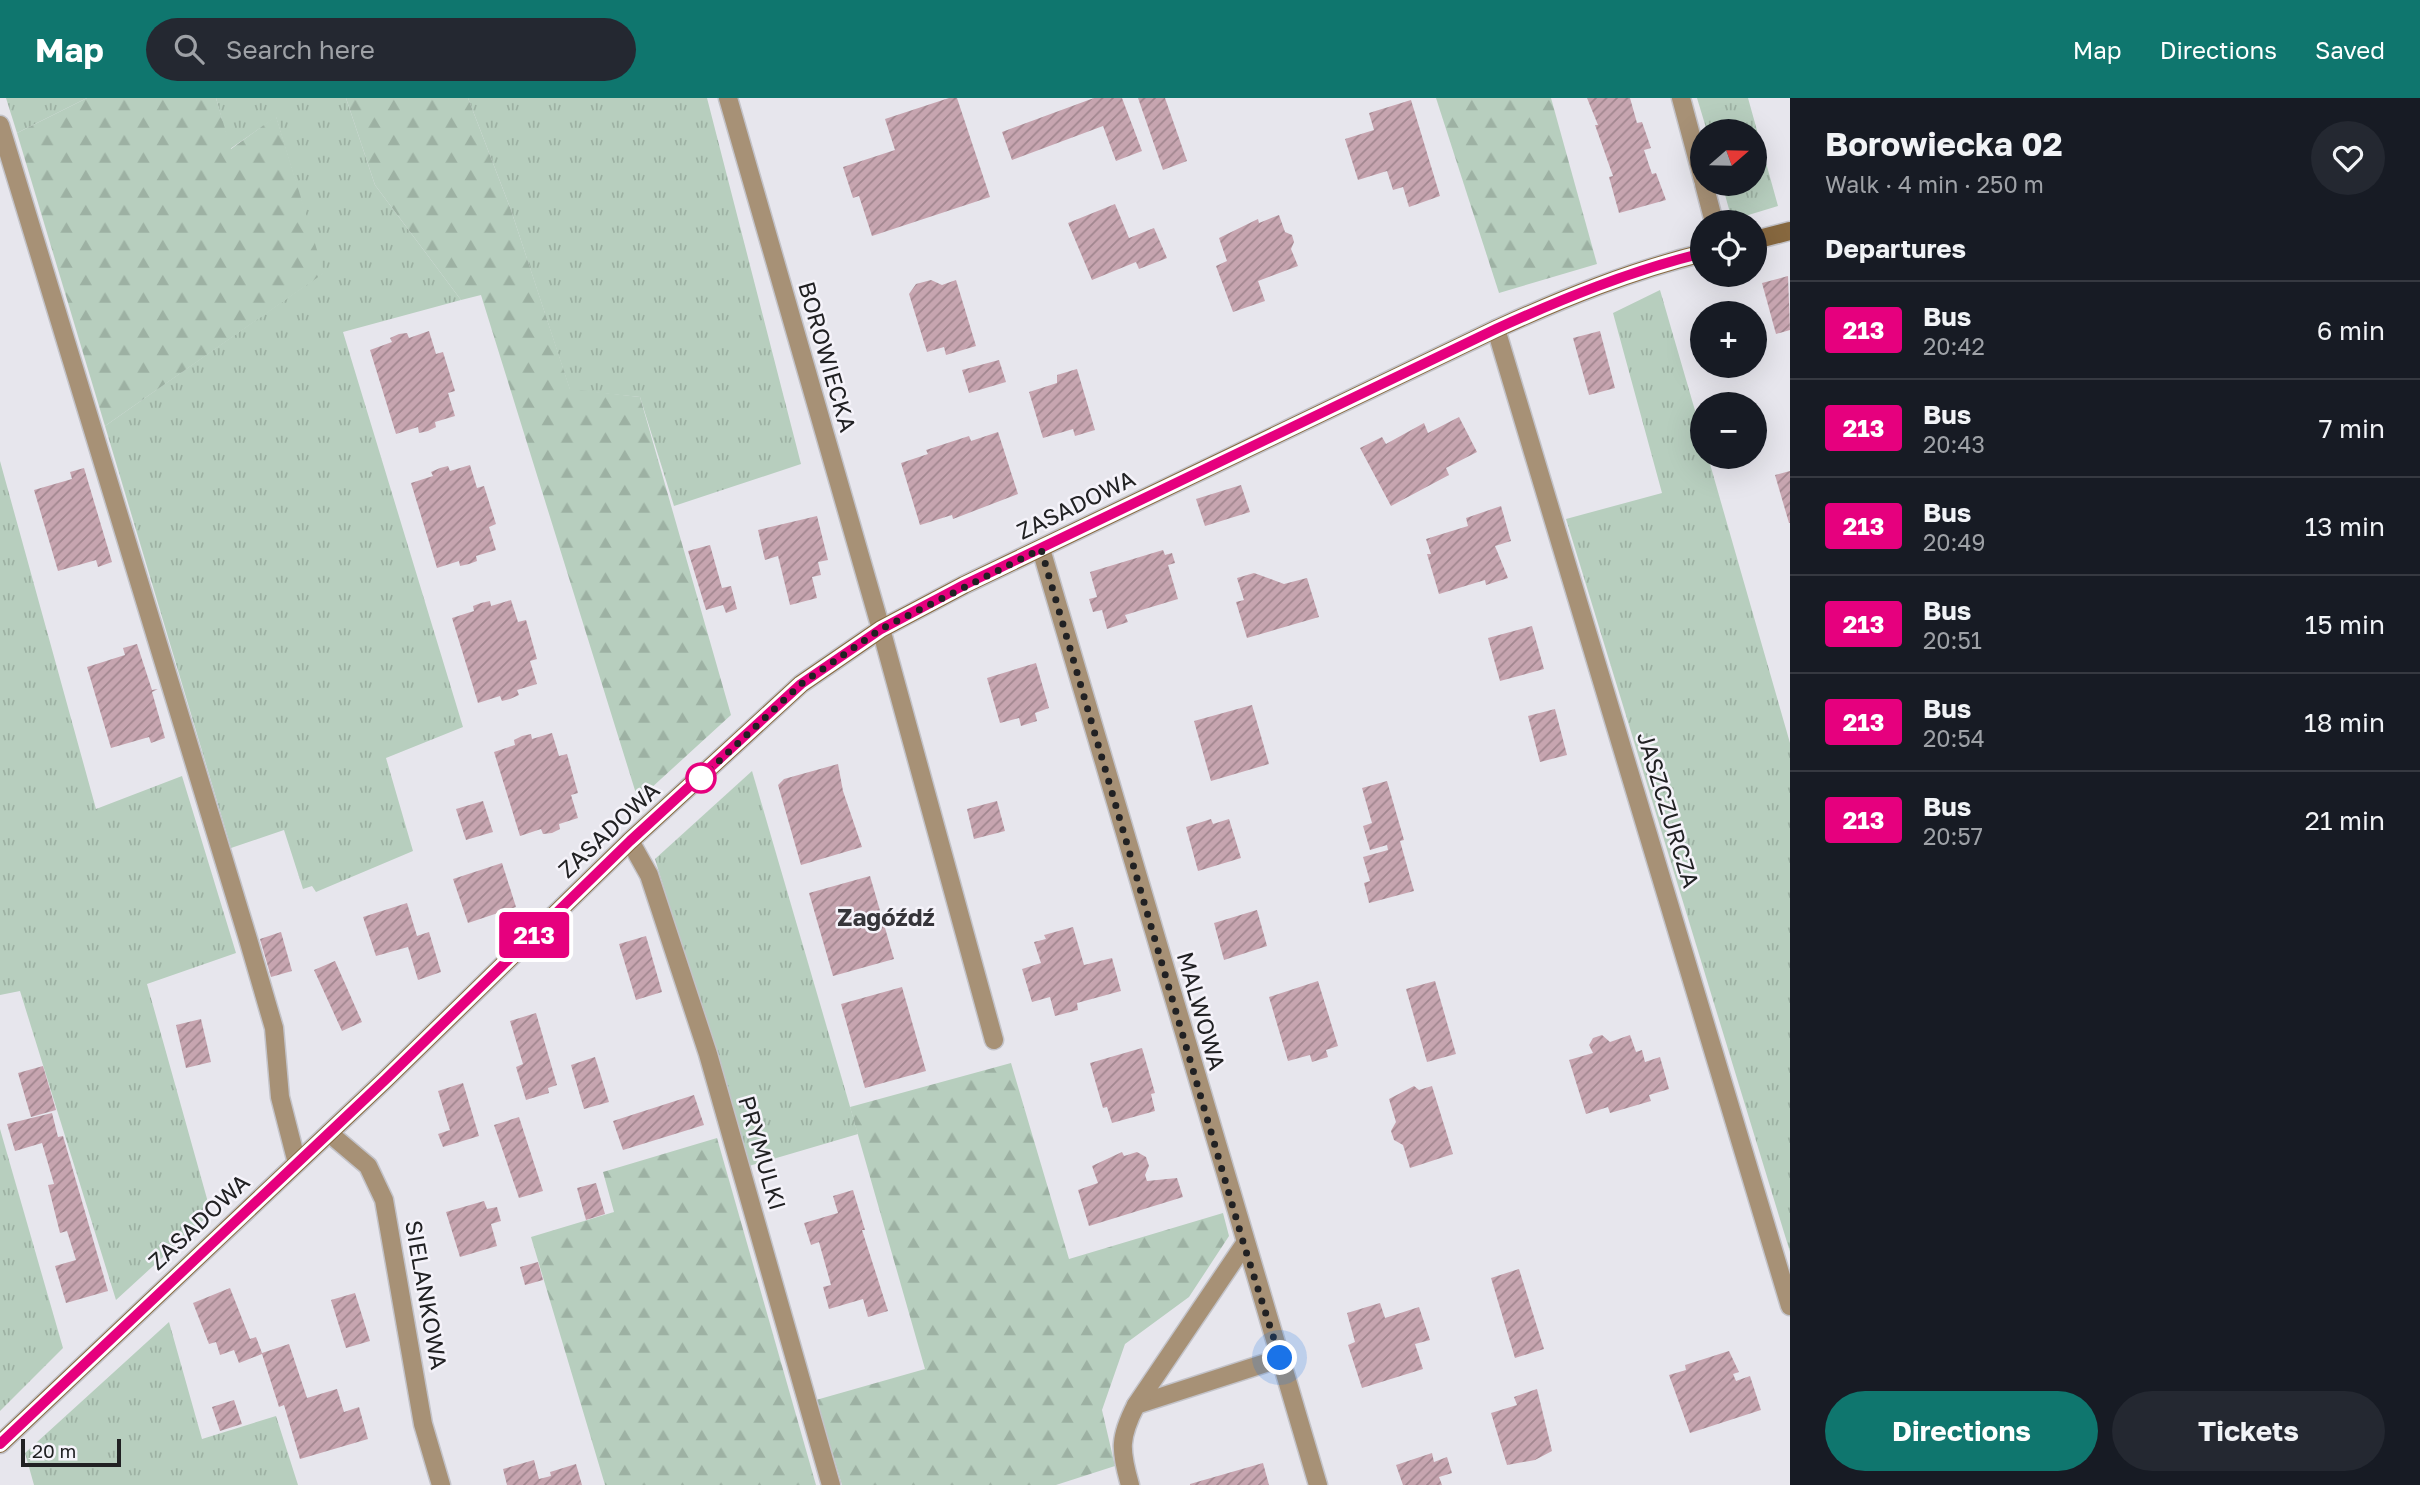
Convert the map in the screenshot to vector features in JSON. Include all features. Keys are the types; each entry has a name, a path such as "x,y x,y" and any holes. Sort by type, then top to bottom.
{"street":[{"name":"BOROWIECKA","path":"727,98 881,629 994,1040"},
{"path":"1681,98 1690,132"},
{"path":"0,125 274,1028 280,1097 297,1163"},
{"path":"1767,237 1790,231"},
{"name":"ZASADOWA","path":"0,1444 329,1133 630,841 801,684 881,629 1496,329 1573,294 1645,268 1690,256"},
{"name":"JASZCZURCZA","path":"1496,329 1790,1306"},
{"name":"MALWOWA","path":"1041,549 1244,1245 1318,1485"},
{"name":"PRYMULKI","path":"630,841 649,875 709,1054 831,1485"},
{"name":"SIELANKOWA","path":"329,1133 368,1166 384,1200 423,1424 441,1485"},
{"path":"1130,1485 1122,1459 1122,1432 1136,1405 1244,1245"},
{"path":"1136,1405 1280,1358"}],"green space":[{"path":"6,98 87,98 17,133"},
{"path":"87,98 216,98 231,149 276,116 324,273 105,426 17,133"},
{"path":"216,98 346,98 375,185 461,300 343,332 463,727 386,758 413,851 316,892 312,886 303,889 284,830 231,848 105,426 323,273 276,117 230,149"},
{"path":"346,98 468,98 511,210 570,389 640,397 731,715 638,800 481,295 461,300 375,185"},
{"path":"468,98 707,98 801,464 674,506 640,397 570,390 511,210"},
{"path":"1436,98 1551,98 1597,264 1499,293"},
{"path":"1697,98 1748,98 1754,119 1703,119"},
{"path":"1768,170 1778,206 1765,210 1729,210 1725,196 1768,196"},
{"path":"1660,290 1690,393 1690,469 1711,469 1790,743 1790,1252 1566,519 1662,493 1613,313"},
{"path":"0,461 96,809 182,776 236,953 147,984 211,1213 116,1300 20,991 0,995"},
{"path":"752,771 858,1134 749,1166 655,859"},
{"path":"1011,1063 1069,1259 1223,1213 1229,1236 1189,1297 1125,1344 1102,1410 1115,1466 1056,1485 842,1485 816,1400 925,1369 850,1107"},
{"path":"0,1129 63,1348 0,1411"},
{"path":"717,1138 816,1485 605,1485 531,1237 614,1212 603,1172"},
{"path":"169,1322 202,1439 276,1416 298,1485 34,1485 25,1453"}],"building":[{"path":"949,98 957,98 990,197 872,236 859,196 853,198 843,167 895,150 885,119"},
{"path":"1094,98 1122,98 1142,151 1116,161 1103,126 1012,160 1002,132"},
{"path":"1138,98 1165,98 1187,161 1163,170"},
{"path":"1587,98 1630,98 1637,123 1642,122 1651,148 1644,150 1652,174 1656,173 1666,200 1619,213 1609,177 1613,176"},
{"path":"1411,100 1440,196 1409,207 1403,187 1393,190 1387,171 1358,180 1345,139 1374,130 1369,113"},
{"path":"1115,204 1129,238 1154,228 1167,258 1139,269 1136,262 1092,280 1068,223"},
{"path":"1279,215 1285,232 1292,235 1294,242 1291,249 1298,266 1258,281 1265,301 1233,312 1216,266 1227,261 1219,238 1258,219 1259,223"},
{"path":"1788,276 1790,330 1776,334 1763,287 1767,287 1767,282"},
{"path":"931,280 942,285 956,280 976,346 946,355 944,347 927,352 909,294 916,284"},
{"path":"429,331 436,354 443,352 455,391 448,393 455,416 435,422 436,427 428,431 419,433 418,427 396,434 370,350 392,342 390,338 399,334 407,333 409,338"},
{"path":"1600,331 1615,388 1589,395 1573,338"},
{"path":"999,360 1006,382 969,393 962,370"},
{"path":"1077,369 1095,430 1075,436 1073,429 1043,438 1029,392 1057,383 1057,375"},
{"path":"1459,417 1477,452 1446,468 1449,475 1391,506 1360,448 1382,437 1386,444 1424,423 1428,433"},
{"path":"998,432 1018,494 953,519 952,515 920,525 901,463 928,454 926,450 969,436 971,441"},
{"path":"470,465 477,488 484,486 496,524 489,527 496,550 476,556 477,561 469,564 460,566 459,561 437,568 411,483 433,476 431,472 440,468 448,466 450,471"},
{"path":"84,468 112,562 98,567 96,560 58,571 34,490 72,479 70,472"},
{"path":"1790,471 1790,523 1789,523 1775,475"},
{"path":"1241,485 1250,512 1205,526 1196,499"},
{"path":"1501,506 1511,541 1495,546 1508,578 1486,585 1485,580 1439,594 1427,554 1431,554 1426,539 1468,526 1466,518"},
{"path":"817,516 828,560 818,562 821,575 812,577 817,598 790,605 778,556 765,560 758,530"},
{"path":"710,545 722,588 731,586 737,609 726,613 723,605 706,610 688,551"},
{"path":"1163,550 1165,555 1172,553 1175,563 1168,565 1178,599 1125,615 1128,622 1107,629 1102,610 1093,612 1089,599 1097,597 1090,572"},
{"path":"1254,573 1284,584 1307,578 1319,617 1247,638 1236,602 1244,600 1237,578"},
{"path":"511,600 518,622 526,620 537,659 530,661 537,684 517,690 519,695 510,699 502,701 500,696 478,703 452,618 474,611 473,606 481,603 490,601 491,606"},
{"path":"1532,626 1544,669 1500,681 1488,638"},
{"path":"137,644 152,690 158,689 152,692 165,738 151,743 149,737 111,748 87,667 125,655 123,648"},
{"path":"1036,663 1049,708 1035,713 1037,721 1021,726 1019,718 1000,723 987,678"},
{"path":"1252,705 1269,764 1211,781 1194,721"},
{"path":"1555,709 1567,755 1540,762 1528,716"},
{"path":"552,733 559,756 567,754 578,793 571,795 578,818 559,824 560,829 552,833 543,834 541,829 520,836 494,752 515,745 514,740 522,736 531,734 532,739"},
{"path":"838,764 843,791 862,847 801,865 778,785 784,779"},
{"path":"1387,781 1404,840 1400,841 1414,891 1369,903 1364,883 1370,881 1363,857 1388,850 1387,845 1370,850 1363,826 1372,823 1362,788"},
{"path":"483,801 493,832 466,840 456,809"},
{"path":"997,801 1005,831 974,839 967,809"},
{"path":"1211,819 1213,824 1229,819 1241,858 1198,871 1186,827"},
{"path":"502,863 516,907 468,923 453,879"},
{"path":"870,876 894,959 833,976 809,893"},
{"path":"407,903 417,936 429,932 441,972 418,980 408,947 376,956 363,917"},
{"path":"1257,910 1267,946 1224,960 1214,923"},
{"path":"1073,927 1084,965 1112,958 1121,991 1077,1003 1078,1010 1055,1016 1050,997 1032,1002 1022,969 1041,963 1034,942 1046,939 1044,935"},
{"path":"281,932 292,971 271,977 260,939"},
{"path":"646,936 662,992 636,1000 619,944"},
{"path":"335,961 362,1022 342,1031 314,970"},
{"path":"1318,981 1338,1046 1326,1050 1328,1057 1312,1062 1310,1055 1288,1061 1269,997"},
{"path":"1435,981 1456,1054 1427,1062 1406,989"},
{"path":"902,987 926,1071 865,1088 841,1004"},
{"path":"536,1013 557,1085 548,1088 549,1093 526,1100 516,1067 523,1064 510,1021"},
{"path":"201,1019 211,1062 186,1068 176,1025"},
{"path":"1602,1035 1610,1042 1630,1035 1636,1052 1642,1050 1645,1062 1660,1057 1669,1089 1649,1095 1651,1101 1610,1113 1608,1107 1586,1114 1569,1060 1593,1053 1589,1045 1593,1038"},
{"path":"1142,1048 1155,1093 1151,1094 1155,1111 1112,1123 1107,1107 1103,1108 1090,1063"},
{"path":"595,1057 609,1102 584,1109 571,1065"},
{"path":"43,1066 56,1110 31,1117 18,1073"},
{"path":"463,1083 479,1136 443,1147 438,1134 450,1130 438,1091"},
{"path":"1414,1086 1419,1090 1432,1086 1453,1154 1410,1168 1403,1145 1394,1140 1391,1131 1396,1122 1389,1099"},
{"path":"694,1095 704,1125 623,1150 613,1121"},
{"path":"52,1113 58,1137 63,1136 108,1291 66,1303 55,1266 76,1260 67,1231 60,1233 48,1185 54,1184 42,1143 15,1151 7,1124"},
{"path":"519,1117 543,1191 519,1198 494,1125"},
{"path":"1122,1152 1124,1156 1137,1152 1146,1157 1149,1166 1145,1175 1147,1181 1177,1178 1183,1197 1089,1226 1078,1190 1098,1183 1092,1166"},
{"path":"596,1183 605,1214 586,1220 577,1188"},
{"path":"853,1190 865,1230 862,1230 888,1311 868,1317 863,1299 829,1309 823,1287 831,1285 819,1242 811,1245 804,1223 838,1213 833,1196"},
{"path":"484,1201 487,1209 497,1207 501,1221 491,1224 497,1246 460,1257 446,1212"},
{"path":"538,1262 543,1280 525,1285 520,1267"},
{"path":"1519,1269 1544,1349 1515,1358 1491,1278"},
{"path":"230,1288 250,1339 256,1337 262,1353 289,1344 307,1398 337,1389 344,1412 359,1407 368,1439 300,1459 284,1405 279,1407 262,1354 239,1363 234,1350 220,1355 216,1342 209,1344 193,1303"},
{"path":"355,1293 370,1341 346,1348 331,1300"},
{"path":"1380,1303 1385,1318 1419,1307 1430,1340 1415,1344 1423,1369 1362,1388 1348,1345 1355,1342 1347,1313"},
{"path":"1729,1351 1739,1372 1733,1374 1736,1381 1750,1376 1761,1410 1690,1433 1669,1375 1686,1370 1685,1365"},
{"path":"1537,1389 1552,1451 1535,1460 1507,1465 1491,1413 1517,1405 1514,1397"},
{"path":"234,1400 242,1424 220,1431 212,1407"},
{"path":"1432,1453 1434,1462 1447,1457 1452,1473 1439,1477 1442,1485 1403,1485 1396,1465"},
{"path":"534,1460 539,1479 551,1476 550,1472 576,1464 582,1485 507,1485 503,1469"},
{"path":"1263,1463 1269,1485 1190,1485 1190,1484"}],"bus line":[{"name":"213","path":"0,1444 386,1079 630,841 801,684 881,629 964,585 1496,329 1573,294 1645,268 1690,256"}],"district":[{"name":"Zagóźdź","path":"886,918"}],"route":[{"path":"701,778 801,684 881,629 964,585 1041,549 1244,1245 1280,1358"}]}
